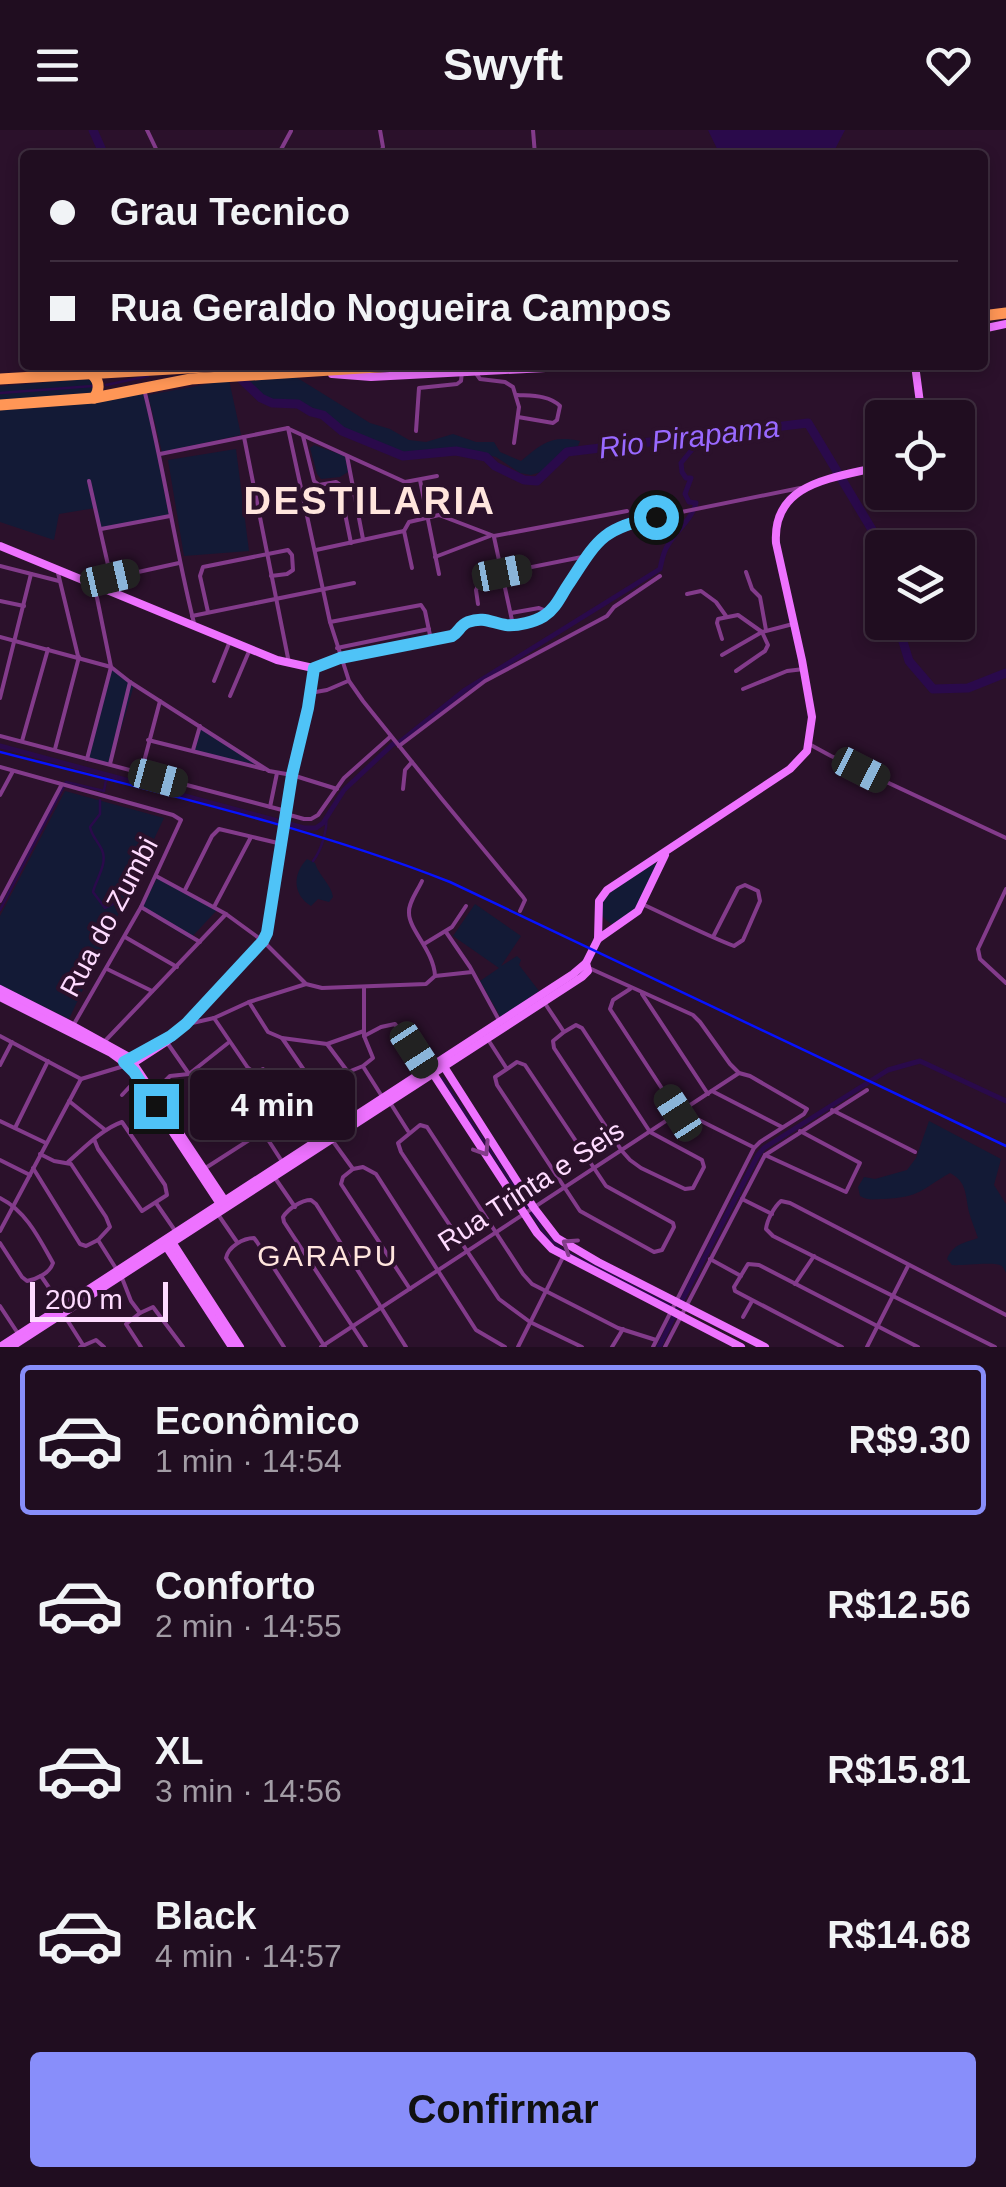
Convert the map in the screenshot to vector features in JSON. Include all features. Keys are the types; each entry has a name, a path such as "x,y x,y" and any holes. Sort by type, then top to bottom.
{"highway":[{"path":"0,379 89,372 319,370"},
{"path":"0,405 94,398 221,371"},
{"path":"89,372 98,384 94,398"}],"street":[{"path":"319,370 358,377 511,370"},
{"path":"916,370 920,400"},
{"path":"416,431 420,388 457,384 462,372"},
{"path":"475,372 480,379 512,385 517,395 518,418 514,443"},
{"path":"144,388 195,628"},
{"path":"517,395 552,400 560,408 553,422 518,418"},
{"path":"160,454 288,428 405,482 437,476"},
{"path":"288,428 322,589 349,681 524,897 520,912"},
{"path":"303,435 314,480 319,485 340,484 352,544"},
{"path":"244,437 289,664"},
{"path":"347,456 363,541"},
{"path":"442,1064 500,1022 544,1002 582,977 598,940 599,901 607,890 803,758 812,718 775,532 780,510 793,495 824,481 865,470"},
{"path":"420,479 438,574"},
{"path":"89,480 110,578 179,562"},
{"path":"0,546 195,628 289,664 314,668 340,658 455,635 462,624 471,621 488,619 514,625 536,620 556,606 588,554 608,533 627,523 804,488"},
{"path":"435,557 492,536 627,512"},
{"path":"101,529 170,516"},
{"path":"412,568 404,531 409,522 439,516 492,536"},
{"path":"314,551 404,531"},
{"path":"492,536 514,625"},
{"path":"208,612 201,570 286,549 293,570 272,576"},
{"path":"478,604 476,590 480,579 588,554"},
{"path":"0,566 59,581"},
{"path":"55,750 78,657 57,568"},
{"path":"736,671 768,649 760,597 752,589 746,572"},
{"path":"0,698 31,574"},
{"path":"399,745 485,681 607,616 660,576"},
{"path":"192,616 354,583"},
{"path":"87,759 111,667 94,584"},
{"path":"686,594 701,591 726,616"},
{"path":"0,601 24,606"},
{"path":"330,622 418,605 424,608 431,640"},
{"path":"511,613 539,608 550,612"},
{"path":"722,638 717,620 726,616 741,616 764,631"},
{"path":"722,654 764,631 793,624"},
{"path":"337,648 429,630"},
{"path":"0,637 111,667 269,770"},
{"path":"214,681 230,641"},
{"path":"230,696 250,649"},
{"path":"22,742 48,650"},
{"path":"0,667 8,669"},
{"path":"0,1230 81,1078 127,1063 167,1039 186,1024 263,941 314,668"},
{"path":"743,689 787,670 804,668"},
{"path":"310,693 349,681"},
{"path":"110,764 130,682"},
{"path":"141,773 160,701"},
{"path":"193,752 200,726"},
{"path":"0,736 270,807 286,817 311,818 318,815 344,778 392,737"},
{"path":"148,740 337,789"},
{"path":"809,744 1006,838"},
{"path":"403,789 405,770 412,762"},
{"path":"0,766 64,786 0,901"},
{"path":"0,795 14,770"},
{"path":"270,807 278,773"},
{"name":"Rua do Zumbi","path":"64,786 181,820 142,907 72,1029"},
{"path":"185,890 219,829 282,844"},
{"path":"214,906 251,837"},
{"path":"598,940 636,913 668,851"},
{"path":"156,876 226,914 263,941 306,984 322,988 426,984 434,979 433,961 408,910 422,881"},
{"path":"642,904 713,937 734,946 740,944 760,900 758,891 744,885 738,888 713,937"},
{"path":"1006,889 978,955 1006,984"},
{"path":"424,944 446,932 466,906"},
{"path":"142,907 200,942"},
{"path":"104,1042 226,914"},
{"path":"599,918 614,928"},
{"path":"446,932 500,1022"},
{"path":"125,936 177,968"},
{"path":"587,965 697,1018 739,1074 750,1076 807,1109 754,1148 653,1347"},
{"path":"119,1274 176,1232 274,1176 430,1070 487,1038 587,965"},
{"path":"107,968 154,992"},
{"path":"435,976 472,972"},
{"path":"186,1024 214,1018 306,984"},
{"path":"327,1044 346,1071 363,1066 374,1056 364,1034 364,988"},
{"path":"631,988 613,1000 610,1009 680,1112 754,1148"},
{"path":"0,989 127,1063 204,1169 238,1243"},
{"path":"642,994 710,1093 782,1127"},
{"path":"0,997 104,1042 127,1063 154,1092 221,1206"},
{"path":"249,1002 268,1032 282,1038 327,1044 391,1024 398,1026 530,1211 551,1232 565,1244 676,1306 681,1316 741,1347"},
{"path":"544,1002 564,1032"},
{"path":"214,1018 255,1073"},
{"path":"576,1026 582,1028 650,1132 704,1164 694,1188 685,1190 641,1168 622,1151 554,1048 553,1041 564,1032 576,1026"},
{"path":"0,1036 81,1078"},
{"path":"282,1038 317,1090 317,1096 290,1110 263,1069 238,1094 284,1163"},
{"path":"487,1038 506,1069"},
{"path":"167,1039 189,1074"},
{"path":"0,1065 12,1042"},
{"path":"154,1092 170,1076 189,1074 230,1042"},
{"path":"15,1128 48,1061"},
{"path":"517,1062 525,1064 592,1169 611,1191 670,1221 674,1227 659,1252 584,1214 496,1085 495,1077 506,1069 517,1062"},
{"path":"442,1064 530,1211 543,1241 563,1257 765,1347"},
{"path":"363,1066 409,1132"},
{"name":"Rua Trinta e Seis","path":"323,1346 739,1074"},
{"path":"122,1095 138,1078"},
{"path":"676,1306 710,1260 765,1155 866,1090"},
{"path":"69,1101 106,1130"},
{"path":"306,1105 353,1169"},
{"path":"832,1110 915,1152"},
{"path":"0,1120 46,1143"},
{"path":"40,1154 68,1162 94,1140 106,1130 118,1122 125,1123 167,1188 167,1195 142,1211 94,1140"},
{"path":"582,1347 530,1322 499,1299 401,1152 398,1143 409,1132 424,1125 430,1131 532,1284 623,1330 656,1340"},
{"path":"204,1169 262,1131"},
{"path":"765,1155 846,1192 860,1164 800,1131"},
{"path":"0,1347 169,1244 284,1163 329,1137"},
{"path":"0,1160 30,1175"},
{"path":"33,1168 80,1244 86,1246 108,1231 110,1223 68,1162"},
{"path":"410,1288 344,1188 341,1180 359,1166 376,1174 476,1330 505,1347"},
{"path":"274,1176 295,1207"},
{"path":"0,1198 24,1216 53,1263 52,1268 31,1281 24,1280 0,1243"},
{"path":"366,1347 283,1217 304,1201 311,1200 406,1347"},
{"path":"742,1200 772,1214"},
{"path":"995,1347 766,1229 781,1201 790,1203 1006,1315"},
{"path":"156,1203 176,1232"},
{"path":"284,1347 226,1258 238,1243 250,1237 256,1240 323,1346"},
{"path":"98,1240 140,1313"},
{"path":"169,1244 232,1347"},
{"path":"169,1244 240,1347"},
{"path":"795,1284 814,1256"},
{"path":"518,1347 563,1257"},
{"path":"710,1260 741,1276"},
{"path":"842,1347 734,1289 750,1262 918,1347"},
{"path":"867,1347 908,1264"},
{"path":"41,1276 82,1346 96,1340 104,1347"},
{"path":"743,1316 752,1301"},
{"path":"0,1306 19,1334"},
{"path":"141,1347 126,1324 151,1307 183,1347"},
{"path":"11,1347 62,1310"},
{"path":"665,1347 681,1316"},
{"path":"612,1347 623,1330"}],"shaded area":[{"path":"708,130 845,130 835,150 718,150"},
{"path":"296,377 370,423 409,440 426,442 453,434 476,442 494,442 500,452 521,461 548,442 580,441 578,446 563,450 541,472 531,475 520,473 496,457 469,450 406,453 350,432 324,413 296,400 270,400 248,381"},
{"path":"87,379 95,382 94,392 87,395 0,401 0,386"},
{"path":"229,380 241,435 162,452 148,395"},
{"path":"144,388 169,516 102,529 95,508 59,514 54,540 0,522 0,405"},
{"path":"314,445 345,456 348,472 321,479 310,448"},
{"path":"236,449 249,551 184,556 168,460"},
{"path":"112,668 134,685 111,763 88,759"},
{"path":"200,727 258,765 193,751"},
{"path":"65,791 164,818 69,1019 0,985 0,916"},
{"path":"307,859 315,863 330,888 333,897 329,902 318,899 311,906 301,896 297,878"},
{"path":"660,861 641,904 614,925 603,917 601,907 615,889"},
{"path":"157,878 217,910 190,939 141,909"},
{"path":"475,904 521,936 501,966 517,956 521,960 519,965 539,991 501,1018 480,981 499,968 453,936"},
{"path":"929,1121 1001,1159 994,1185 1006,1204 1006,1273 998,1265 952,1265 947,1259 956,1247 978,1238 966,1194 950,1173 906,1196 860,1196 858,1187 864,1177 875,1179 907,1170 916,1158"}],"waterway":[{"name":"Rio Pirapama","path":"93,130 102,150"},
{"name":"Rio Pirapama","path":"237,375 261,398 272,403 298,404 323,415 342,431 403,456 456,451 486,457 495,466 524,480 537,481 567,452 808,423 872,530"},
{"path":"106,385 148,376"},
{"path":"0,393 93,386"},
{"path":"0,746 304,828 316,828 344,790 393,744 465,690 660,569 666,548 696,503 689,502 685,494 691,478 686,478 681,463 704,435"},
{"name":"Rio Pirapama","path":"903,640 909,661 933,689 968,688 1006,673"},
{"path":"0,910 66,782 104,791 107,774"},
{"path":"100,800 100,814 90,827 104,861 93,892 105,908 115,903"},
{"path":"313,861 323,840 326,816"},
{"path":"680,1304 764,1148 888,1070 920,1061 1006,1101"},
{"path":"442,1078 546,1235 561,1249 678,1309"},
{"path":"659,1347 675,1314"}],"tram line":[{"path":"0,752 284,826 450,882 1006,1146"}],"district":[{"name":"DESTILARIA","path":"370,501"},
{"name":"GARAPU","path":"328,1255"}],"route":[{"path":"156,1106 124,1062 186,1024 267,933 314,668 340,658 452,636 462,624 471,621 488,619 514,625 541,618 556,606 586,556 608,533 627,523 656,517"}]}
